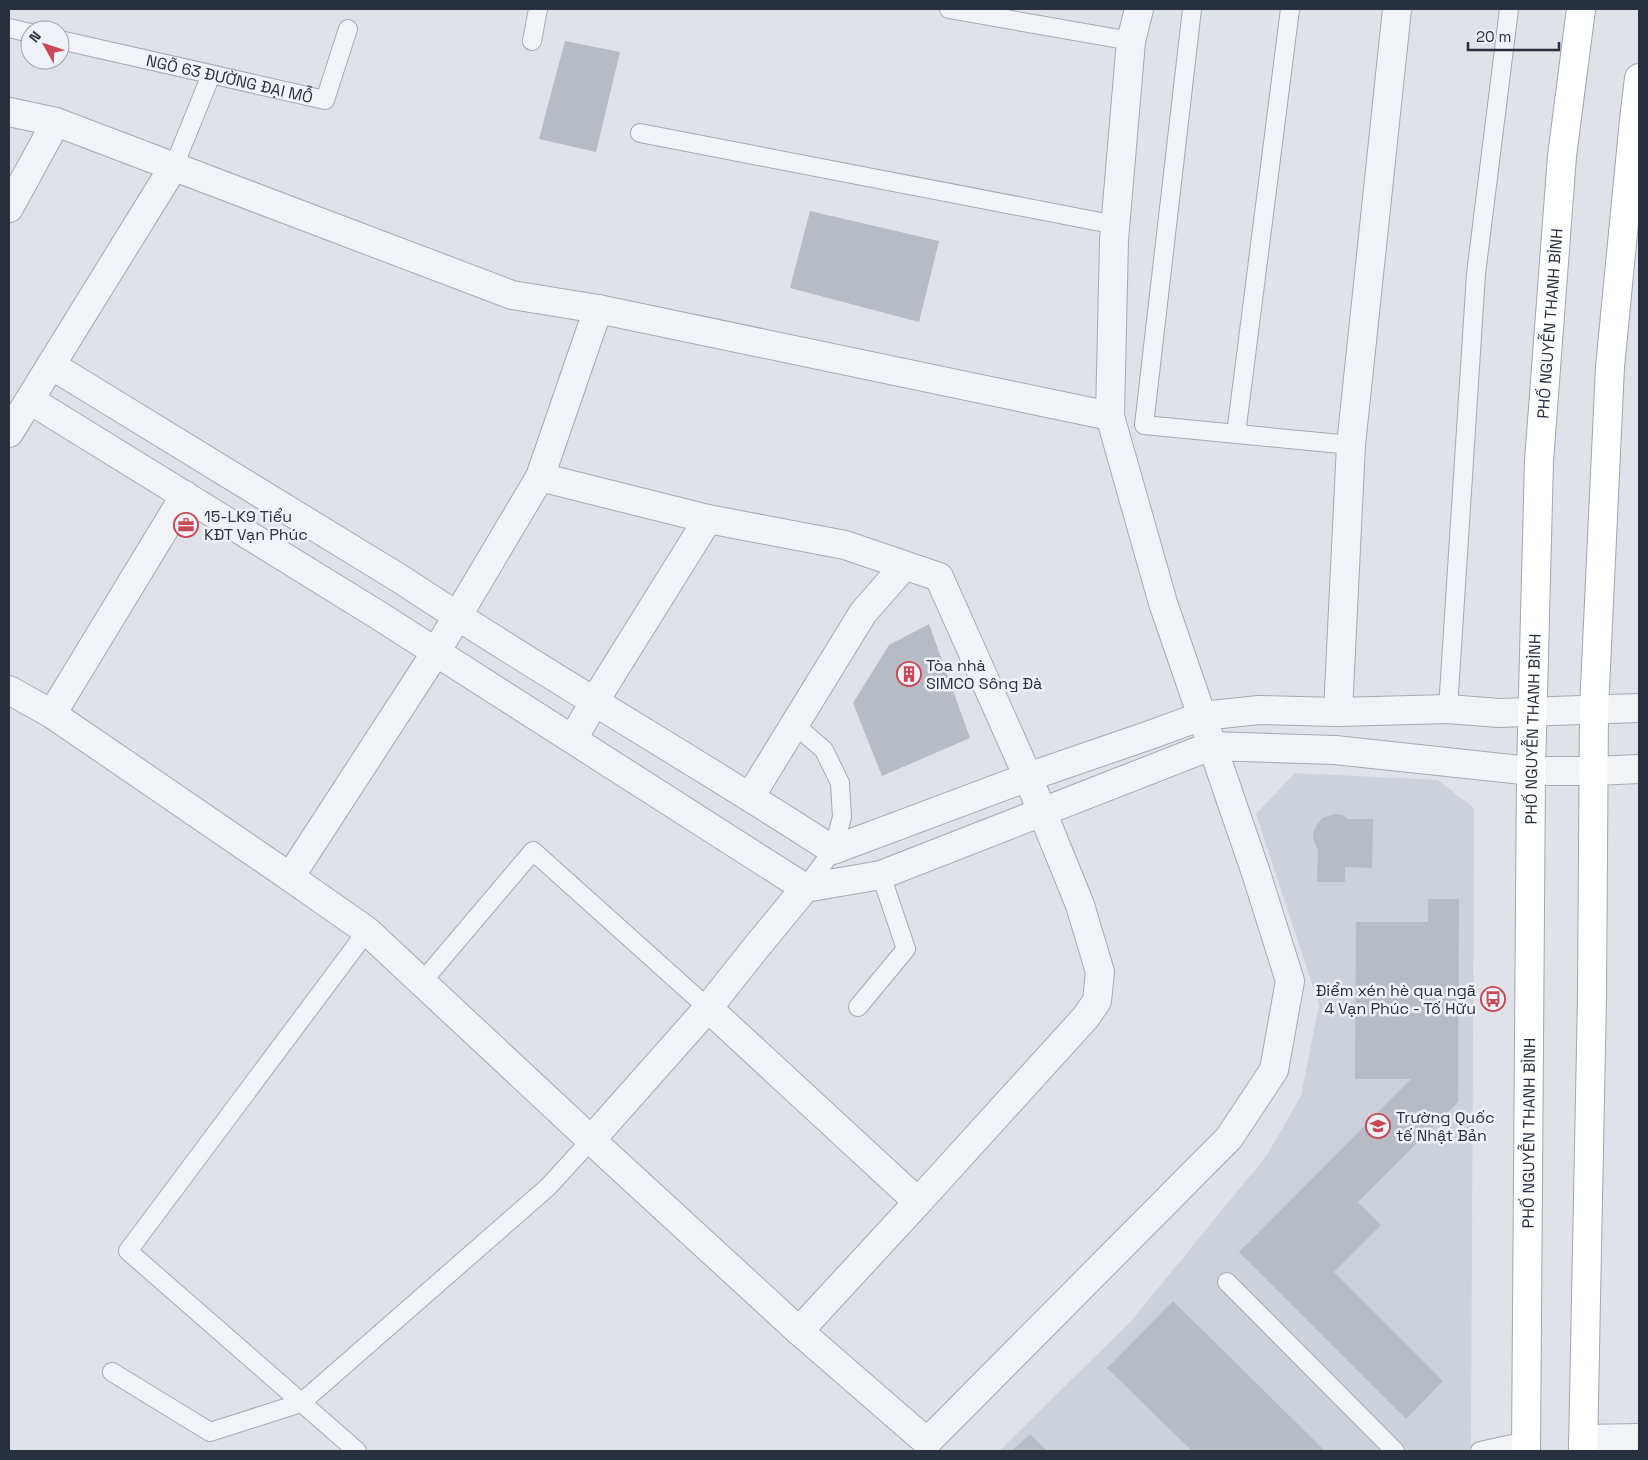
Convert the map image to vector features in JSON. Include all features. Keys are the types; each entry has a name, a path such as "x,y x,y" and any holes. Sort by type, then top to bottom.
{"main road":[{"name":"PHỐ NGUYỄN THANH BÌNH","path":"1526,1446 1531,771 1539,462 1562,156 1581,9"},
{"path":"1583,1445 1595,771 1594,709 1610,367 1639,78"}],"street":[{"path":"9,690 52,714 290,876 367,931 923,1447 1230,1138 1274,1070 1290,981 1256,873 1163,603 1110,416 1114,240 1132,41 1139,9"},
{"path":"1338,712 1351,445 1397,9"},
{"path":"9,112 56,122 512,295 598,309 1110,416"},
{"path":"9,208 56,122"},
{"path":"9,432 174,166"},
{"path":"290,876 458,617 540,477 598,309"},
{"path":"51,365 402,580 458,617 833,850 1028,777 1150,736 1202,716 1259,710 1338,712 1448,710 1499,713 1639,708"},
{"path":"30,400 436,652 805,888"},
{"path":"540,477 708,520 846,545 938,577 1028,777 1080,905 1100,972 1097,1001 1086,1017 800,1331"},
{"path":"52,714 185,495"},
{"path":"573,739 594,702 708,520"},
{"path":"750,797 863,613 904,566"},
{"path":"591,1140 708,1008 805,888 881,875 1211,746 1335,750 1531,771 1639,769"},
{"path":"708,1008 918,1202"},
{"path":"1583,1445 1639,1438"}],"lane":[{"path":"532,42 538,9"},
{"path":"949,9 1132,41"},
{"path":"1192,9 1144,425 1351,445"},
{"path":"1236,434 1290,9"},
{"path":"1448,710 1476,274 1509,9"},
{"name":"NGÕ 63 ĐƯỜNG ĐẠI MỖ","path":"70,42 325,100 348,29"},
{"path":"174,166 211,75"},
{"path":"640,133 1116,225"},
{"path":"795,724 824,750 840,783 842,817 833,850 805,888"},
{"path":"422,982 533,852 708,1008"},
{"path":"858,1006 906,949 881,875"},
{"path":"357,1451 128,1252 367,931"},
{"path":"112,1372 210,1432 301,1403 548,1187 591,1140"},
{"path":"1227,1282 1395,1451"},
{"path":"1480,1451 1526,1446"}],"shaded area":[{"name":"Trường Quốc tế Nhật Bản","path":"1295,773 1438,780 1474,808 1471,1451 999,1451 1132,1320 1267,1155 1301,1096 1319,1005 1256,814"}],"building":[{"path":"565,41 620,52 596,152 539,139"},
{"path":"810,211 939,241 919,322 790,288"},
{"name":"Tòa nhà SIMCO Sông Đà","path":"929,624 970,738 882,776 853,703 889,645"},
{"path":"1335,814 1342,815 1348,819 1373,819 1372,868 1345,867 1345,882 1317,882 1318,851 1313,838 1314,830 1322,818"},
{"path":"1428,899 1459,899 1458,1102 1358,1202 1381,1225 1334,1272 1443,1381 1406,1419 1239,1252 1411,1079 1355,1079 1356,922 1428,922"},
{"path":"1173,1301 1325,1451 1192,1451 1107,1368"},
{"path":"1030,1434 1047,1451 1012,1451"}],"place":[{"name":"15-LK9 Tiểu KĐT Vạn Phúc","path":"186,525"},
{"name":"Tòa nhà SIMCO Sông Đà","path":"909,674"},
{"name":"Điểm xén hè qua ngã 4 Vạn Phúc - Tố Hữu","path":"1493,999"},
{"name":"Trường Quốc tế Nhật Bản","path":"1378,1126"}]}
